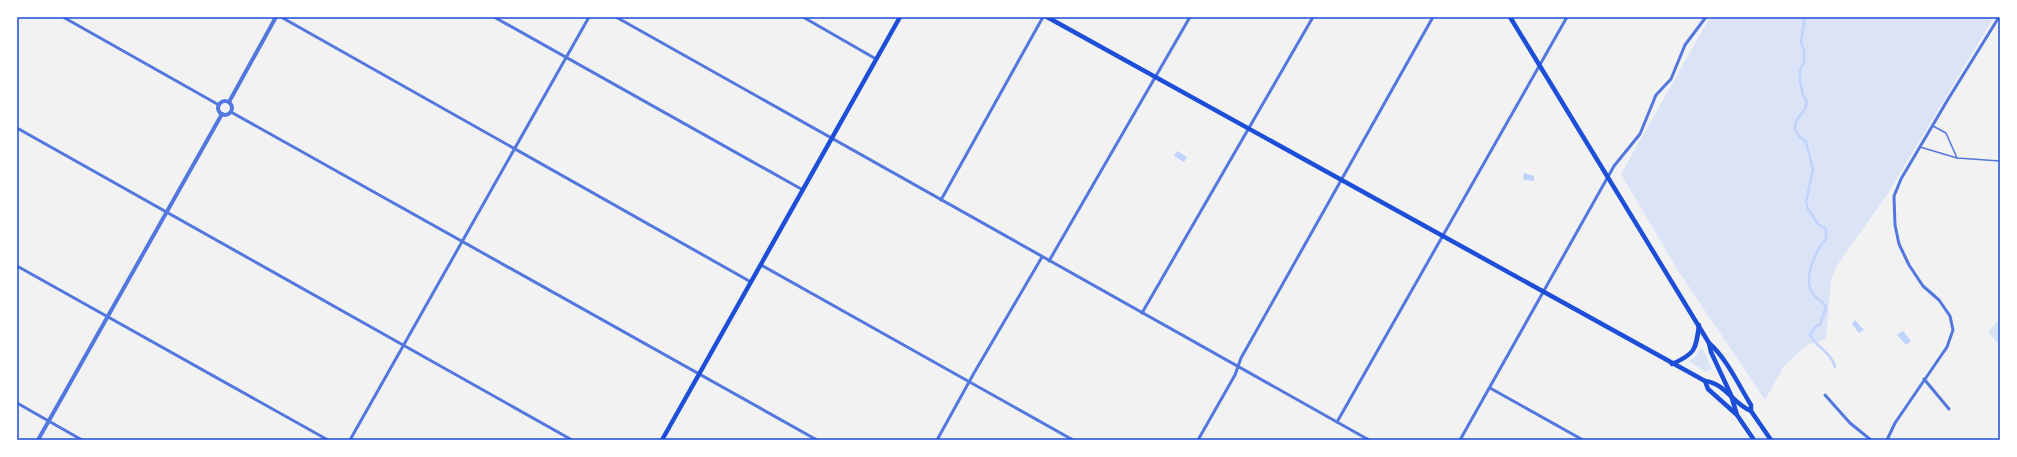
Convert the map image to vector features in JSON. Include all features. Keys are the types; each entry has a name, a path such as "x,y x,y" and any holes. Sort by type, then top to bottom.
{"main road":[{"path":"662,440 900,17"},
{"path":"1047,17 1672,364 1705,381 1711,382 1731,395 1746,410 1751,411"},
{"path":"1510,17 1700,325 1731,395 1737,415"},
{"path":"1672,364 1686,358 1693,352 1697,343 1700,325"},
{"path":"1709,344 1717,351 1730,370 1751,405 1751,411 1772,440"},
{"path":"1705,381 1708,389 1737,415 1754,440"}],"street":[{"path":"63,17 219,105"},
{"path":"229,102 276,17"},
{"path":"281,17 751,282"},
{"path":"494,17 803,190"},
{"path":"350,440 589,17"},
{"path":"616,17 1369,440"},
{"path":"803,17 876,59"},
{"path":"940,200 1043,17"},
{"path":"1048,261 1190,17"},
{"path":"1142,313 1313,17"},
{"path":"1198,440 1340,180 1433,17"},
{"path":"1337,422 1567,17"},
{"path":"1460,440 1542,292 1608,178 1620,158 1640,134 1656,95 1671,79 1685,45 1706,17"},
{"path":"1887,440 1895,423 1947,347 1952,330 1950,316 1939,300 1923,286 1909,265 1899,244 1895,225 1894,196 1901,179 1932,125 1999,17"},
{"path":"229,102 223,101 219,105 218,110 222,114 227,115 231,112"},
{"path":"229,102 232,106 231,112"},
{"path":"231,112 817,440"},
{"path":"38,440 222,114"},
{"path":"17,128 572,440"},
{"path":"937,440 969,381 1042,257"},
{"path":"761,265 1074,440"},
{"path":"17,266 328,440"},
{"path":"1924,379 1949,409"},
{"path":"1490,388 1583,440"},
{"path":"1825,395 1850,423 1871,440"},
{"path":"17,403 82,440"}],"lane":[{"path":"1932,125 1946,133 1957,158"},
{"path":"1920,147 1957,158 2000,161"}],"shaded area":[{"path":"1710,17 1994,17 1887,195 1838,264 1831,280 1826,339 1807,345 1784,366 1765,400 1677,269 1621,174"},
{"path":"2000,314 2000,343 1998,344 1988,332 1998,321"},
{"path":"1700,349 1703,349 1712,369 1706,372 1689,361 1695,357"}],"water":[{"path":"1177,151 1187,157 1184,162 1174,156"},
{"path":"1524,173 1534,176 1534,181 1523,180"},
{"path":"1855,320 1864,330 1859,333 1852,324"},
{"path":"1903,331 1911,341 1906,345 1897,335"}],"waterway":[{"path":"1805,17 1801,42 1804,51 1804,62 1800,70 1800,81 1803,95 1807,102 1805,109 1796,121 1795,129 1799,136 1806,142 1813,169 1806,202 1808,209 1818,224 1826,229 1826,239 1815,257 1809,281 1813,294 1826,308 1820,324 1815,327 1810,335 1831,358 1835,367"}]}
